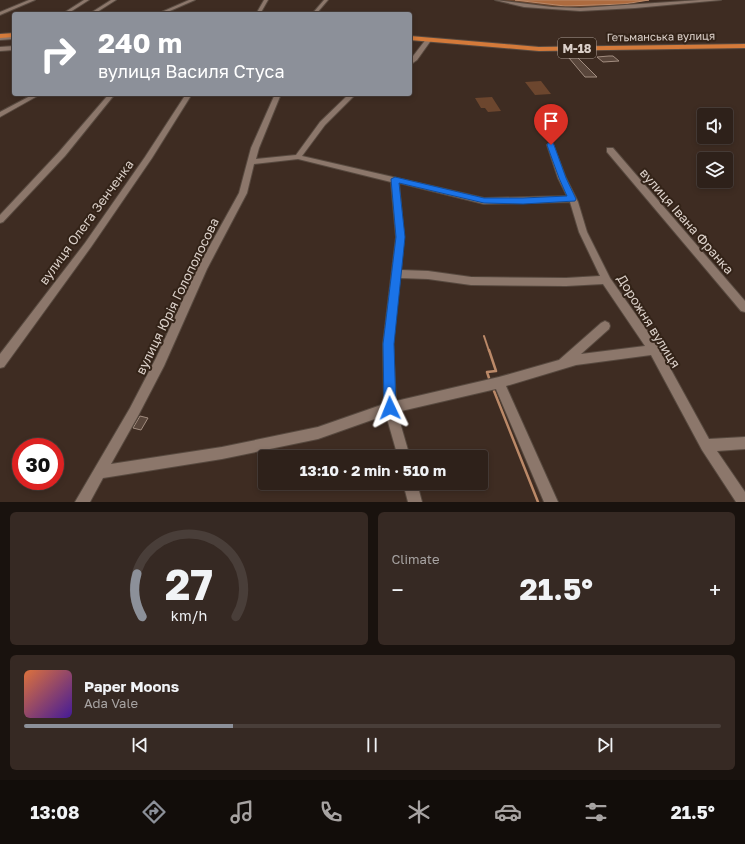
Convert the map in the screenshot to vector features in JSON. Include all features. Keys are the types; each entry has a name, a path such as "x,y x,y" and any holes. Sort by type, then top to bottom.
{"highway":[{"path":"0,36 12,35"},
{"name":"Гетьманська вулиця","path":"412,38 539,49 745,46"}],"street":[{"path":"0,14 33,0"},
{"path":"67,12 87,0"},
{"path":"90,12 114,0"},
{"path":"164,12 193,0"},
{"path":"259,12 266,0"},
{"path":"316,12 325,0 332,0"},
{"path":"497,0 535,7 601,9 719,0"},
{"path":"73,8 81,9"},
{"path":"412,62 429,39"},
{"path":"0,49 12,48"},
{"path":"0,115 34,96"},
{"path":"0,220 62,154 110,96"},
{"name":"вулиця Олега Зенченка","path":"0,363 88,245 148,158 188,96"},
{"name":"вулиця Юрія Голополосова","path":"82,502 153,375 202,269 243,193 255,148 277,96"},
{"path":"298,157 313,133 335,109 351,96"},
{"path":"0,109 10,110"},
{"name":"Дорожня вулиця","path":"551,145 562,178 606,280 654,350 706,446 744,502"},
{"name":"вулиця Івана Франка","path":"610,150 745,308"},
{"path":"252,162 298,157 484,200 523,201 572,199"},
{"path":"395,179 400,237 388,344 390,408 402,450"},
{"path":"397,274 428,275 471,281 566,282 606,280"},
{"path":"561,364 605,326"},
{"path":"100,472 222,452 318,433 390,408 499,383 576,360 654,350"},
{"path":"499,383 551,502"},
{"path":"706,446 745,443"},
{"path":"412,490 415,502"}],"shaded area":[{"path":"500,0 519,0 566,6 632,3 643,5 553,7"},
{"path":"515,0 649,0 624,4 565,6"},
{"path":"541,81 551,94 535,95 525,82"},
{"path":"492,97 501,111 488,112 485,108 481,108 475,98"}],"building":[{"path":"613,56 619,61 603,62 597,57"},
{"path":"577,57 597,77 585,77 569,58"},
{"path":"140,416 148,418 141,430 133,428"}],"waterway":[{"path":"484,336 489,351"},
{"path":"489,350 496,371 487,372 489,378"},
{"path":"494,391 538,502"}],"route":[{"path":"390,408 388,344 400,237 398,197 395,179 468,198 484,200 523,201 572,199 562,178 551,145"}]}
